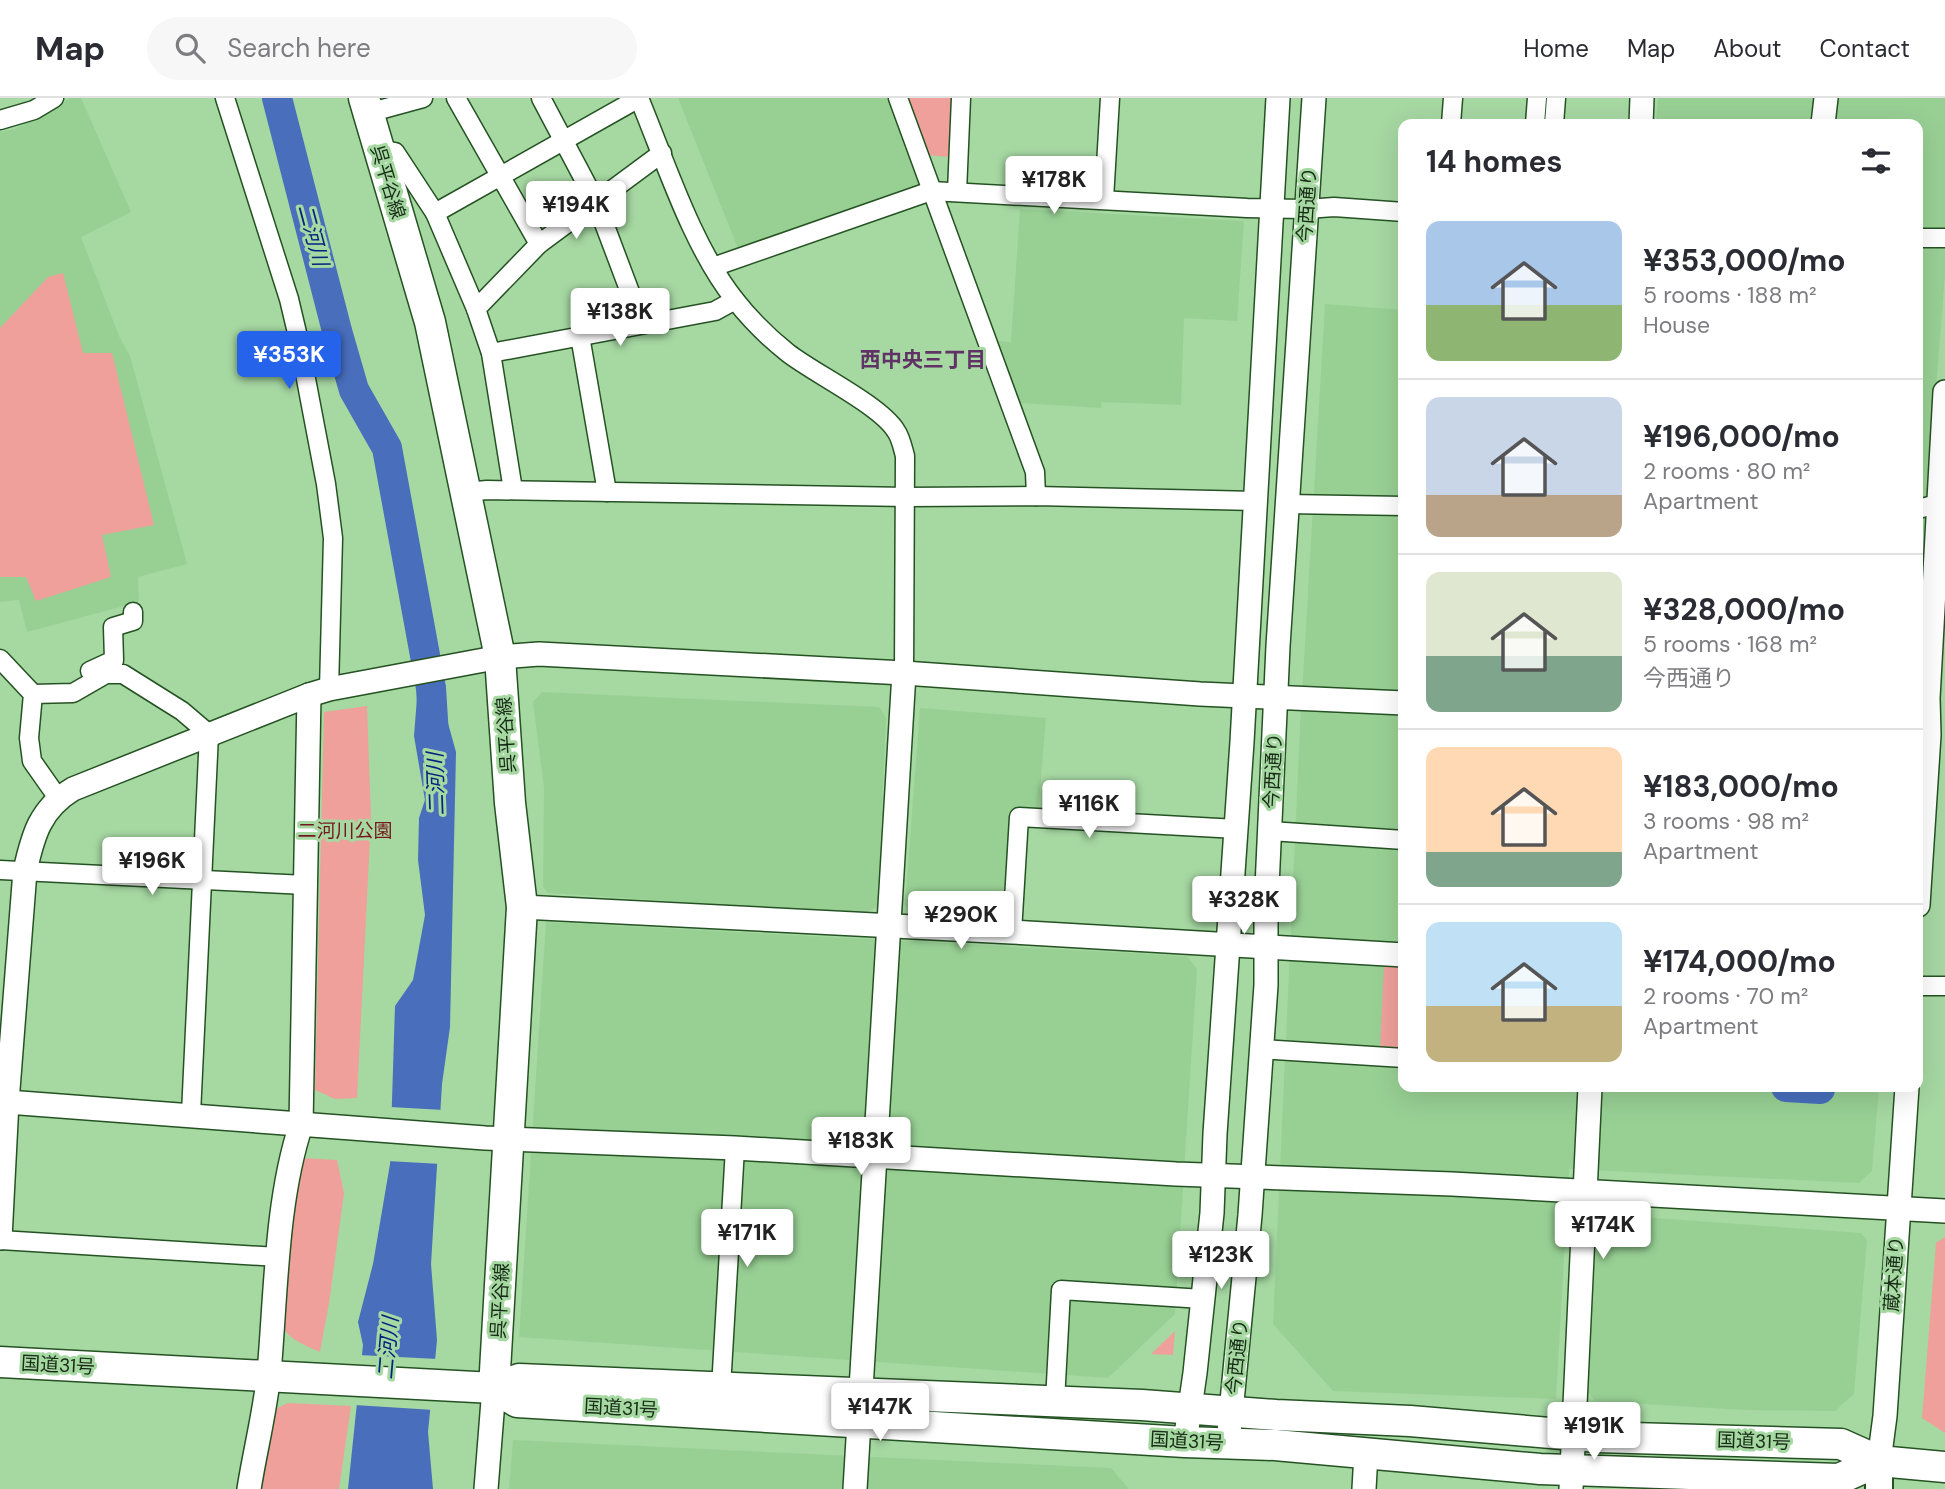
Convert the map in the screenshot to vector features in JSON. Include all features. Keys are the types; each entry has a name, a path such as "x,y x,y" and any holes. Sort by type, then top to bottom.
{"main road":[{"name":"呉平谷線","path":"366,106 430,322 466,492 522,907 497,1138 482,1387"},
{"name":"国道31号","path":"0,1362 482,1387 519,1379 721,1388 860,1407 1185,1442 1275,1445 1367,1454 1572,1480 1839,1479 1945,1467"},
{"name":"国道31号","path":"482,1387 517,1402 860,1407 1055,1401 1231,1410 1597,1437 1842,1444 1879,1475"}],"street":[{"path":"0,120 34,110 54,98"},
{"path":"225,98 289,299 326,484 333,538 306,885 301,1125 292,1153 278,1258 268,1377 249,1489"},
{"path":"366,106 423,98"},
{"path":"456,98 539,244"},
{"path":"541,98 596,202 642,324"},
{"path":"435,213 639,98 713,267 735,300 788,354 878,414 896,431 905,456 904,673 855,1489"},
{"path":"898,98 1035,472 1036,496"},
{"path":"957,192 961,98"},
{"path":"1104,199 1110,98"},
{"name":"今西通り","path":"1185,1442 1212,1213 1237,829 1278,98"},
{"name":"今西通り","path":"1228,1443 1266,985 1276,697 1314,98"},
{"path":"1451,119 1453,98"},
{"path":"1535,119 1537,98"},
{"path":"1554,119 1556,98"},
{"path":"1641,119 1642,98"},
{"path":"1824,119 1826,98"},
{"path":"378,149 395,152 435,213 476,309 491,353 513,490"},
{"path":"476,309 539,244 662,153"},
{"path":"713,267 931,191 1398,212"},
{"path":"1923,237 1945,238"},
{"path":"491,353 716,311 735,300"},
{"path":"580,336 607,492"},
{"path":"1923,840 1931,735 1928,698 1934,505 1945,391"},
{"path":"466,492 513,490 1256,501"},
{"path":"1287,504 1398,506"},
{"path":"58,798 32,761 29,738 38,694 43,685 68,683 114,660 113,627 133,621 133,612"},
{"path":"278,1258 0,1239 8,980 25,871 30,846 41,819 58,798 73,789 319,692 490,659 539,654 1398,703"},
{"path":"0,659 38,694 74,693 106,674 122,674 182,711 209,734"},
{"path":"191,1114 209,734"},
{"path":"1012,932 1019,817 1237,829"},
{"path":"1270,831 1398,840"},
{"path":"0,870 306,885"},
{"path":"522,907 1398,955"},
{"path":"1923,986 1945,986"},
{"path":"1260,1049 1398,1058"},
{"path":"1572,1480 1590,1092"},
{"name":"蔵本通り","path":"1879,1475 1907,1092"},
{"path":"4,1101 497,1138 1945,1211"},
{"path":"721,1388 735,1148"},
{"path":"1055,1401 1061,1290 1203,1299"},
{"path":"482,1387 486,1489"},
{"path":"1364,1489 1367,1454"}],"shaded area":[{"path":"70,98 81,98 131,212 81,237 119,336 130,356 187,564 138,577 139,602 27,632 19,600 0,602 0,132 14,129 53,110"},
{"path":"678,98 890,98 922,188 739,251"},
{"path":"1658,98 1945,98 1945,275 1923,546 1923,119 1656,119"},
{"path":"1020,209 1244,221 1237,321 1184,318 1181,405 1102,402 1101,408 1020,403 998,341 1011,342"},
{"path":"1325,304 1398,310 1398,1092 1879,1092 1872,1171 1859,1183 1569,1169 1556,1399 1333,1391 1273,1324 1300,728"},
{"path":"542,692 879,707 886,718 878,907 861,914 548,893 543,887 544,788 533,702"},
{"path":"920,708 1046,718 1038,813 1013,811 1007,916 917,913 905,905"},
{"path":"546,922 1187,956 1197,969 1175,1314 1108,1378 519,1337"},
{"path":"1613,1215 1861,1233 1867,1240 1854,1394 1835,1411 1744,1410 1595,1401 1588,1392 1596,1227"},
{"path":"513,1440 1111,1468 1129,1489 509,1489"}],"green space":[{"path":"906,98 953,98 951,157 925,155"},
{"path":"63,273 83,353 112,353 154,525 102,535 111,577 36,601 26,577 0,577 0,328 48,277"},
{"name":"二河川公園","path":"367,706 371,818 357,1098 335,1099 315,1090 324,712"},
{"path":"1384,966 1398,967 1398,1051 1380,1050"},
{"path":"302,1158 337,1160 344,1193 320,1352 291,1337 284,1329 281,1316 282,1273"},
{"path":"1945,1237 1945,1433 1922,1418 1936,1243"},
{"path":"1175,1331 1173,1355 1151,1354"},
{"path":"288,1403 351,1406 339,1489 259,1489 269,1412"}],"water":[{"path":"417,698 441,698 456,752 450,1027 442,1084 431,1264 437,1340 428,1432 433,1489 348,1489 363,1345 358,1322 373,1264 390,1164 395,1006 413,980 425,915 418,860 419,818 425,800 414,736"}],"pier":[{"path":"390,1107 444,1110 441,1164 387,1161"},
{"path":"359,1355 438,1359 434,1410 354,1405"}],"waterway":[{"name":"二河川","path":"277,98 354,390 387,448 431,688 434,736"},
{"path":"1545,119 1547,98"}],"district":[{"name":"西中央三丁目","path":"923,360"}]}
